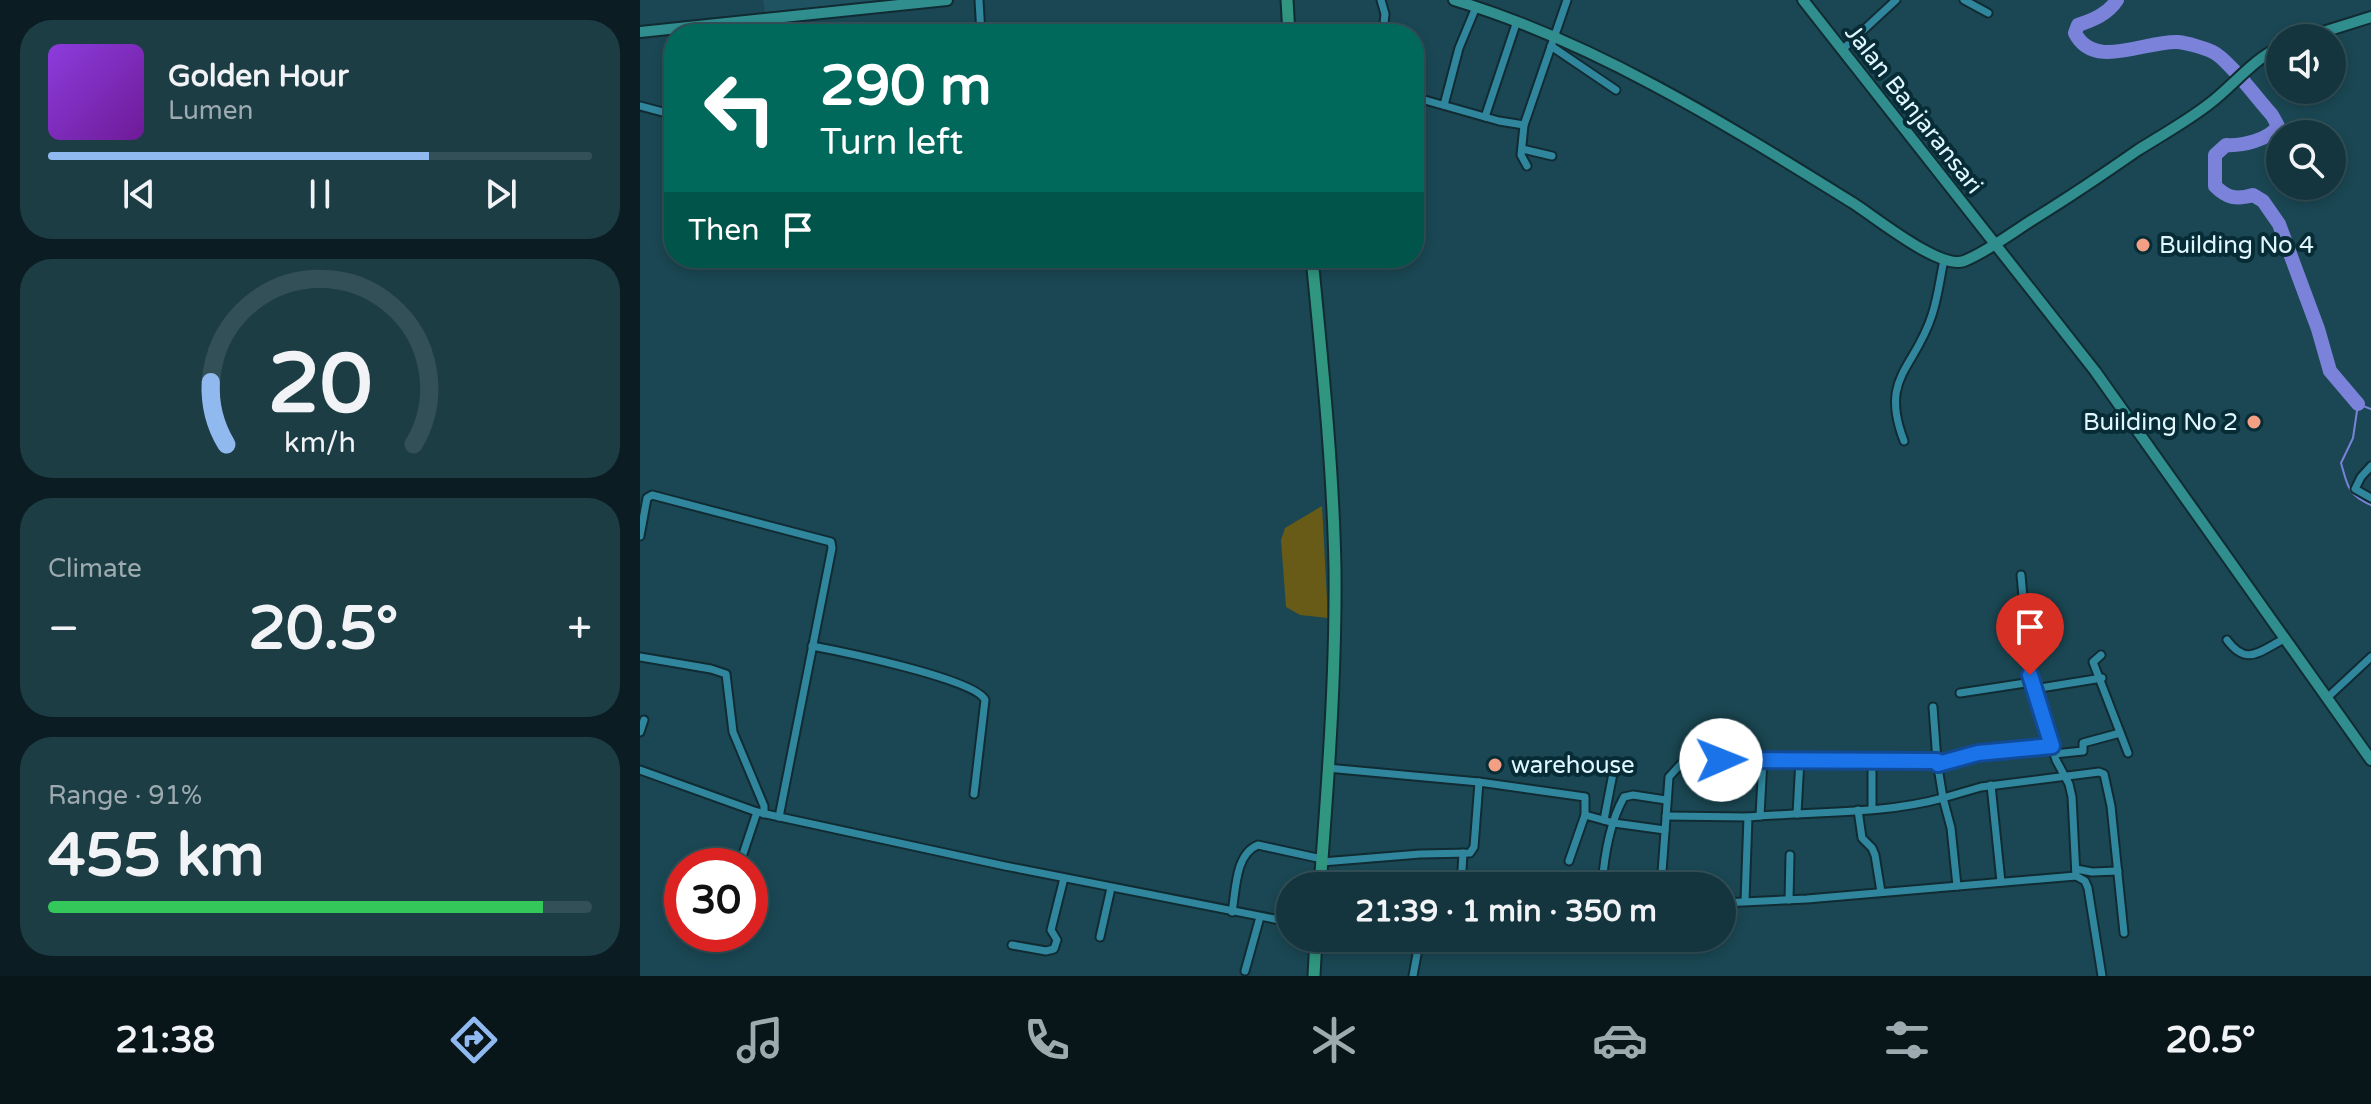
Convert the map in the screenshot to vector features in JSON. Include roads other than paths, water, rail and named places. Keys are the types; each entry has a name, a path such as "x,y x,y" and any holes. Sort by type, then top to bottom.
{"main road":[{"path":"1287,0 1288,24"},
{"path":"1313,268 1330,464 1335,566 1333,676 1321,872"},
{"path":"1314,976 1315,952"}],"street":[{"path":"738,24 947,0"},
{"path":"979,0 980,24"},
{"path":"1381,0 1384,24"},
{"path":"1385,14 1393,0"},
{"path":"1454,0 1517,21 1553,41 1623,69 1944,260 1963,261 1994,243 2184,121 2266,54"},
{"path":"1527,166 1521,159 1524,125 1567,0"},
{"name":"Jalan Banjaransari","path":"1803,0 2095,371 2371,760"},
{"path":"1842,50 1896,0"},
{"path":"1964,0 1988,13"},
{"path":"1444,105 1459,48 1476,7"},
{"path":"2346,25 2371,17"},
{"path":"1485,117 1517,21"},
{"path":"640,32 664,31"},
{"path":"1553,41 1616,90"},
{"path":"1424,100 1517,126 1524,125"},
{"path":"640,106 664,112"},
{"path":"1522,149 1552,156"},
{"path":"1904,441 1895,418 1895,395 1902,374 1932,315 1944,260"},
{"path":"2371,466 2355,489 2371,498"},
{"path":"640,536 647,498 652,495 828,540 832,548 779,817"},
{"path":"2021,575 2025,638 2033,685 2053,750 2072,797 2076,873 2088,888 2102,976"},
{"path":"2227,640 2235,651 2245,656 2254,655 2284,639"},
{"path":"812,646 886,662 959,683 982,694 985,700 974,794"},
{"path":"2101,655 2093,661 2128,753"},
{"path":"640,657 726,674 733,732 764,806 746,848"},
{"path":"2328,697 2371,657"},
{"path":"1960,693 2102,678"},
{"path":"1933,707 1937,762 1951,828 1957,886"},
{"path":"640,732 644,720"},
{"path":"1662,872 1669,777 1681,764 1696,760 1763,759 1937,762 1978,753 2082,751 2083,743 2120,733"},
{"path":"1760,816 1763,759"},
{"path":"1797,814 1800,759"},
{"path":"1872,760 1872,808"},
{"path":"1604,820 1615,763"},
{"path":"1327,768 1479,782 1585,797 1585,815 1569,861"},
{"path":"640,770 760,813 1276,920"},
{"path":"1666,816 1748,817 1858,810 1922,803 1991,785 2099,772 2104,774 2111,806 2124,933"},
{"path":"1232,912 1242,858 1258,845 1322,860 1470,853 1474,847 1479,782"},
{"path":"1991,785 2001,882"},
{"path":"1603,872 1622,800 1628,795 1666,800"},
{"path":"1858,810 1862,838 1875,855 1881,892"},
{"path":"1585,815 1614,823 1665,830"},
{"path":"1745,901 1748,817"},
{"path":"1462,872 1463,853"},
{"path":"1789,900 1790,855"},
{"path":"1736,902 1789,900 2118,871"},
{"path":"1012,945 1046,951 1054,949 1057,940 1051,930 1064,878"},
{"path":"1100,937 1111,888"},
{"path":"1245,971 1260,917"},
{"path":"1413,976 1417,952"}],"waterway":[{"path":"2117,0 2105,13 2078,25 2075,33 2084,44 2108,52 2178,42 2213,52 2227,63 2272,115 2278,126 2274,131 2247,143 2226,145 2215,155 2215,186 2232,197 2253,195 2263,201 2279,224 2318,329 2330,371 2358,404"},
{"path":"2371,409 2358,404 2353,438 2341,463 2350,489 2371,505"}],"place":[{"name":"Building No 4","path":"2143,245"},
{"name":"Building No 2","path":"2254,422"},
{"name":"warehouse","path":"1495,765"}]}
